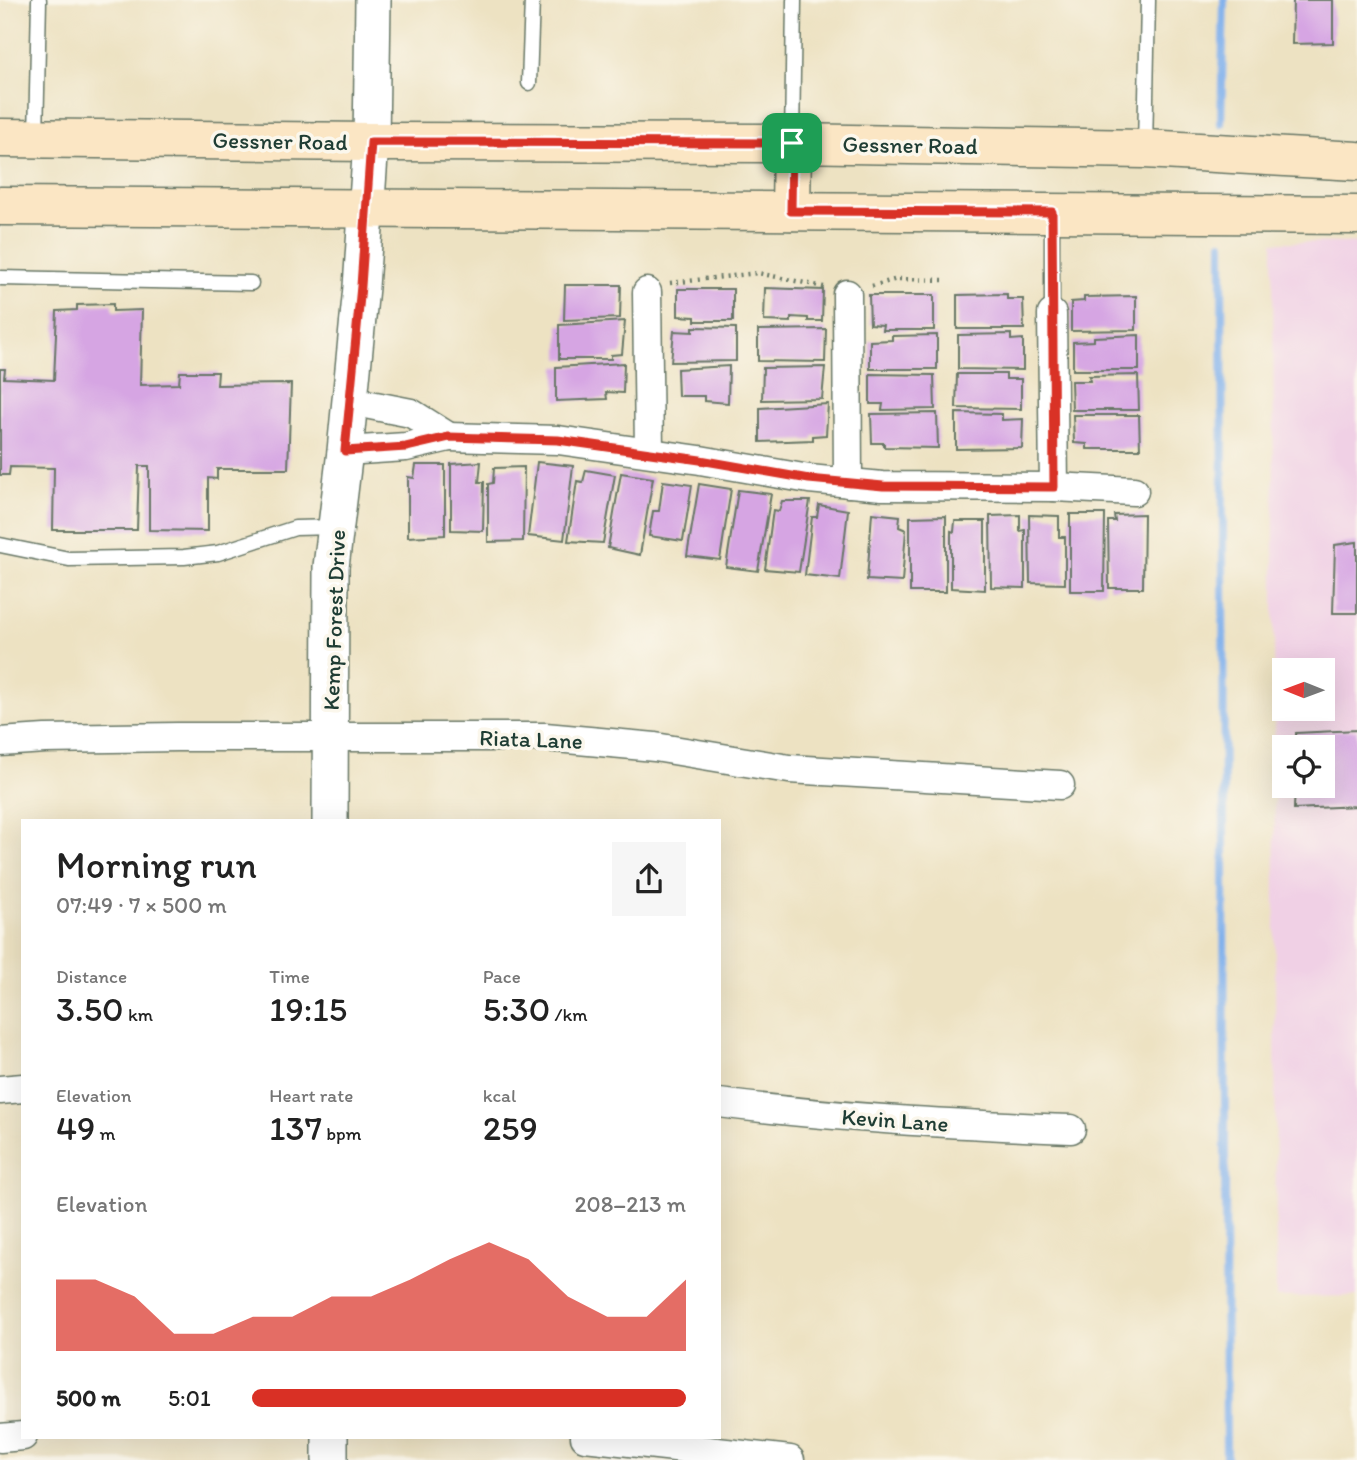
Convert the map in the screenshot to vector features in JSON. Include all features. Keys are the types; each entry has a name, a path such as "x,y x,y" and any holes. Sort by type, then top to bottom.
{"main road":[{"name":"Gessner Road","path":"18,138 792,143 1145,149 1357,161"},
{"path":"791,211 792,143"},
{"path":"0,206 1357,215"}],"street":[{"name":"Kemp Forest Drive","path":"330,819 331,567 350,401 371,142 373,0"},
{"path":"647,292 649,452"},
{"path":"848,294 848,483"},
{"path":"1052,314 1054,487"},
{"path":"350,401 411,413 449,437"},
{"path":"345,451 406,447 449,437 558,440 848,483 1134,491"},
{"name":"Riata Lane","path":"0,742 45,739 545,737 655,747 789,769 1060,785"},
{"path":"0,1090 21,1088"},
{"name":"Kevin Lane","path":"721,1102 806,1114 925,1123 1071,1129"},
{"path":"0,1438 21,1436"},
{"path":"330,1439 330,1460"},
{"path":"602,1439 790,1460"}],"lane":[{"path":"18,138 39,0"},
{"path":"529,83 532,0"},
{"path":"792,143 794,0"},
{"path":"1145,149 1148,0"},
{"path":"1052,212 1052,314"},
{"path":"0,278 251,284"},
{"path":"0,545 69,559 184,557 218,553 295,528 336,527"}],"path":[{"path":"647,292 664,284 758,273 848,294 858,287 881,285 897,279 947,280"}],"shaded area":[{"path":"1273,242 1357,243 1357,1296 1276,1297 1275,798 1335,798 1335,735 1274,735 1274,721 1335,721 1335,658 1274,658"}],"building":[{"path":"1293,0 1333,0 1333,43 1292,44"},
{"path":"565,285 621,285 620,318 564,320"},
{"path":"765,288 823,290 822,321 791,317 791,322 764,321"},
{"path":"678,289 733,289 733,321 695,321 695,317 678,316"},
{"path":"1007,294 1007,299 1023,299 1024,329 957,329 957,295"},
{"path":"869,295 934,295 934,330 882,330 883,325 870,324"},
{"path":"1136,296 1136,330 1071,331 1071,302 1084,301 1084,297"},
{"path":"113,304 113,311 142,310 140,385 179,384 180,372 218,372 217,385 291,384 288,469 217,469 217,479 208,478 208,531 149,530 149,466 139,466 137,530 53,530 54,468 10,467 9,475 0,475 0,369 5,369 4,378 54,380 57,311 77,310 77,305"},
{"path":"625,321 622,354 611,355 611,359 559,359 559,325"},
{"path":"693,327 736,328 736,361 671,362 674,331 693,332"},
{"path":"826,329 825,362 758,361 758,330"},
{"path":"1011,334 1011,340 1023,339 1023,370 958,369 958,335"},
{"path":"937,335 937,369 870,369 870,341 892,340 892,336"},
{"path":"1139,335 1139,370 1073,370 1073,342 1094,341 1094,337"},
{"path":"624,363 623,393 606,392 607,399 556,401 556,367"},
{"path":"729,366 728,403 704,401 704,396 678,396 677,369"},
{"path":"825,367 822,399 762,400 763,368"},
{"path":"870,374 934,375 935,409 882,410 883,404 870,404"},
{"path":"957,374 1006,374 1006,379 1021,379 1021,409 956,408"},
{"path":"1138,375 1139,410 1072,410 1071,381 1090,381 1089,376"},
{"path":"828,404 826,435 813,436 813,440 760,442 760,408"},
{"path":"937,413 938,448 884,447 884,443 872,443 871,414"},
{"path":"956,413 1002,414 1002,420 1023,419 1022,448 956,449"},
{"path":"1073,415 1139,415 1140,449 1087,449 1087,444 1074,443"},
{"path":"481,462 479,482 484,482 483,531 451,530 451,464"},
{"path":"537,462 573,466 564,540 528,536"},
{"path":"416,465 445,465 445,535 408,537 408,477 414,478"},
{"path":"524,467 523,541 488,542 488,484 493,483 494,468"},
{"path":"586,470 615,475 603,543 568,541 577,481 583,482"},
{"path":"621,473 653,478 640,555 608,548"},
{"path":"663,481 692,485 683,541 649,536 653,511 659,511"},
{"path":"699,484 731,489 720,560 687,556"},
{"path":"738,490 771,494 758,571 726,567"},
{"path":"782,501 810,501 799,572 765,569 773,510 779,511"},
{"path":"819,505 848,510 840,579 805,575 812,517 817,517"},
{"path":"872,513 900,516 899,527 906,530 902,582 867,580"},
{"path":"1070,514 1105,514 1104,591 1070,591"},
{"path":"1144,514 1143,588 1109,588 1108,521 1115,521 1114,515"},
{"path":"1020,515 1020,531 1025,530 1025,588 991,587 990,516"},
{"path":"1029,515 1059,516 1059,537 1065,537 1065,584 1030,583"},
{"path":"946,516 946,592 910,592 910,517"},
{"path":"955,521 985,521 985,590 951,588 951,531 954,532"},
{"path":"1357,542 1357,613 1333,613 1335,545"},
{"path":"1357,730 1357,806 1294,809 1294,798 1335,798 1335,735 1296,733"}],"waterway":[{"path":"1221,123 1224,0"},
{"path":"1222,243 1226,1460"}],"route":[{"path":"371,142 792,143 791,211 1052,212 1054,487 883,486 809,479 558,440 449,437 406,447 345,451 361,286 371,142"}]}
